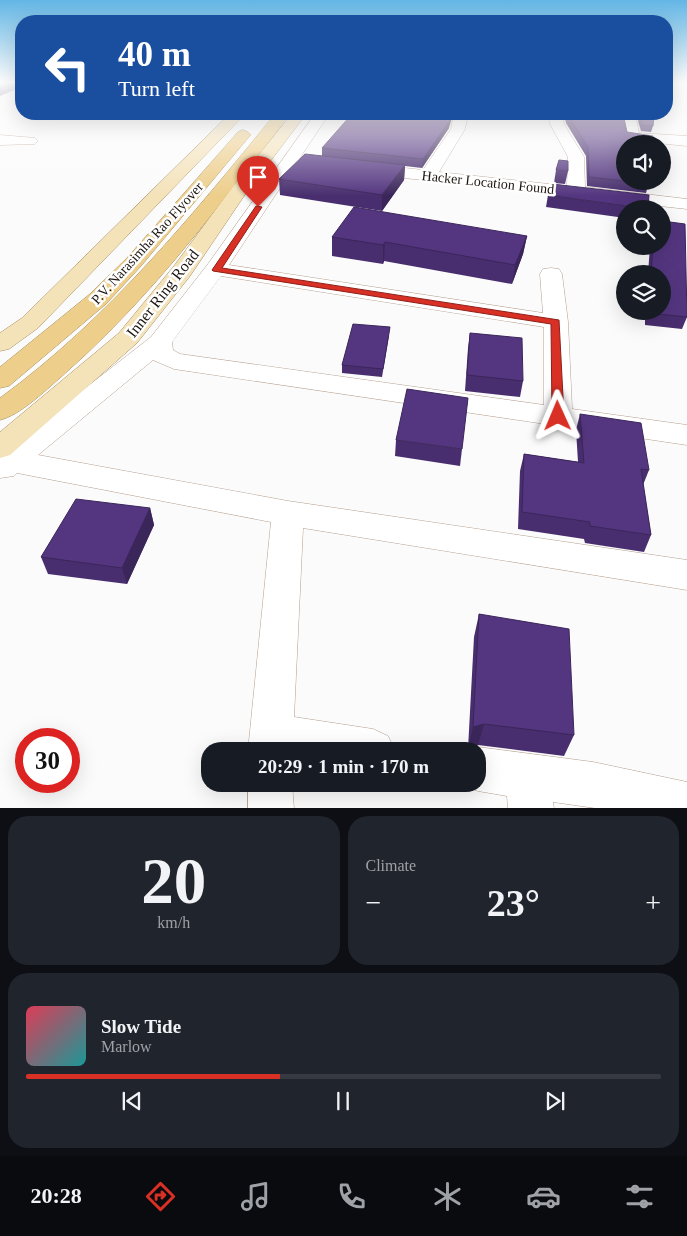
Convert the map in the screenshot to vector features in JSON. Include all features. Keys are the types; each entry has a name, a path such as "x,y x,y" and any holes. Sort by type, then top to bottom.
{"highway":[{"name":"P.V. Narasimha Rao Flyover","path":"0,380 98,299 134,262 244,121"},
{"name":"P.V. Narasimha Rao Flyover","path":"0,411 23,395 76,351 125,304 162,265 277,121"}],"main road":[{"path":"0,344 30,323 243,121"},
{"name":"Inner Ring Road","path":"4,460 128,338 182,270 237,193 294,121"}],"street":[{"path":"4,460 160,342 216,270 317,121"},
{"path":"428,175 458,129 460,121"},
{"path":"556,121 576,157 576,191"},
{"path":"629,121 632,137 687,141"},
{"path":"0,140 30,141"},
{"path":"290,161 309,163"},
{"name":"Hacker Location Found","path":"349,167 576,191 686,208"},
{"path":"216,270 556,322"},
{"path":"551,274 556,322 558,416"},
{"path":"160,342 160,354 174,361 687,435"},
{"path":"4,460 288,513 687,575"},
{"path":"270,742 288,513"},
{"path":"486,772 530,793 593,784 687,805"},
{"path":"270,792 270,808"}],"building":[{"path":"346,121 450,121 423,159 322,148"},
{"path":"571,121 624,121 627,132 646,135 616,135 616,180 589,177 588,147"},
{"path":"641,121 654,121 653,126 642,125"},
{"path":"305,154 405,165 382,195 279,179"},
{"path":"559,160 568,161 568,171 556,170"},
{"path":"552,184 649,195 649,200 616,200 616,205 548,195"},
{"path":"354,207 527,236 515,265 385,242 383,245 332,237"},
{"path":"671,222 685,224 687,317 671,315 671,265 652,265 652,255 671,255"},
{"path":"353,324 390,327 383,369 342,365"},
{"path":"470,333 522,338 523,381 467,375"},
{"path":"407,389 468,398 462,449 396,440"},
{"path":"580,414 641,423 649,470 641,469 651,535 590,526 590,522 522,512 524,454 584,463"},
{"path":"76,499 150,508 122,568 41,557"},
{"path":"479,614 569,629 574,735 484,724 473,727"}],"route":[{"path":"258,207 216,270 556,322 558,416"}]}
